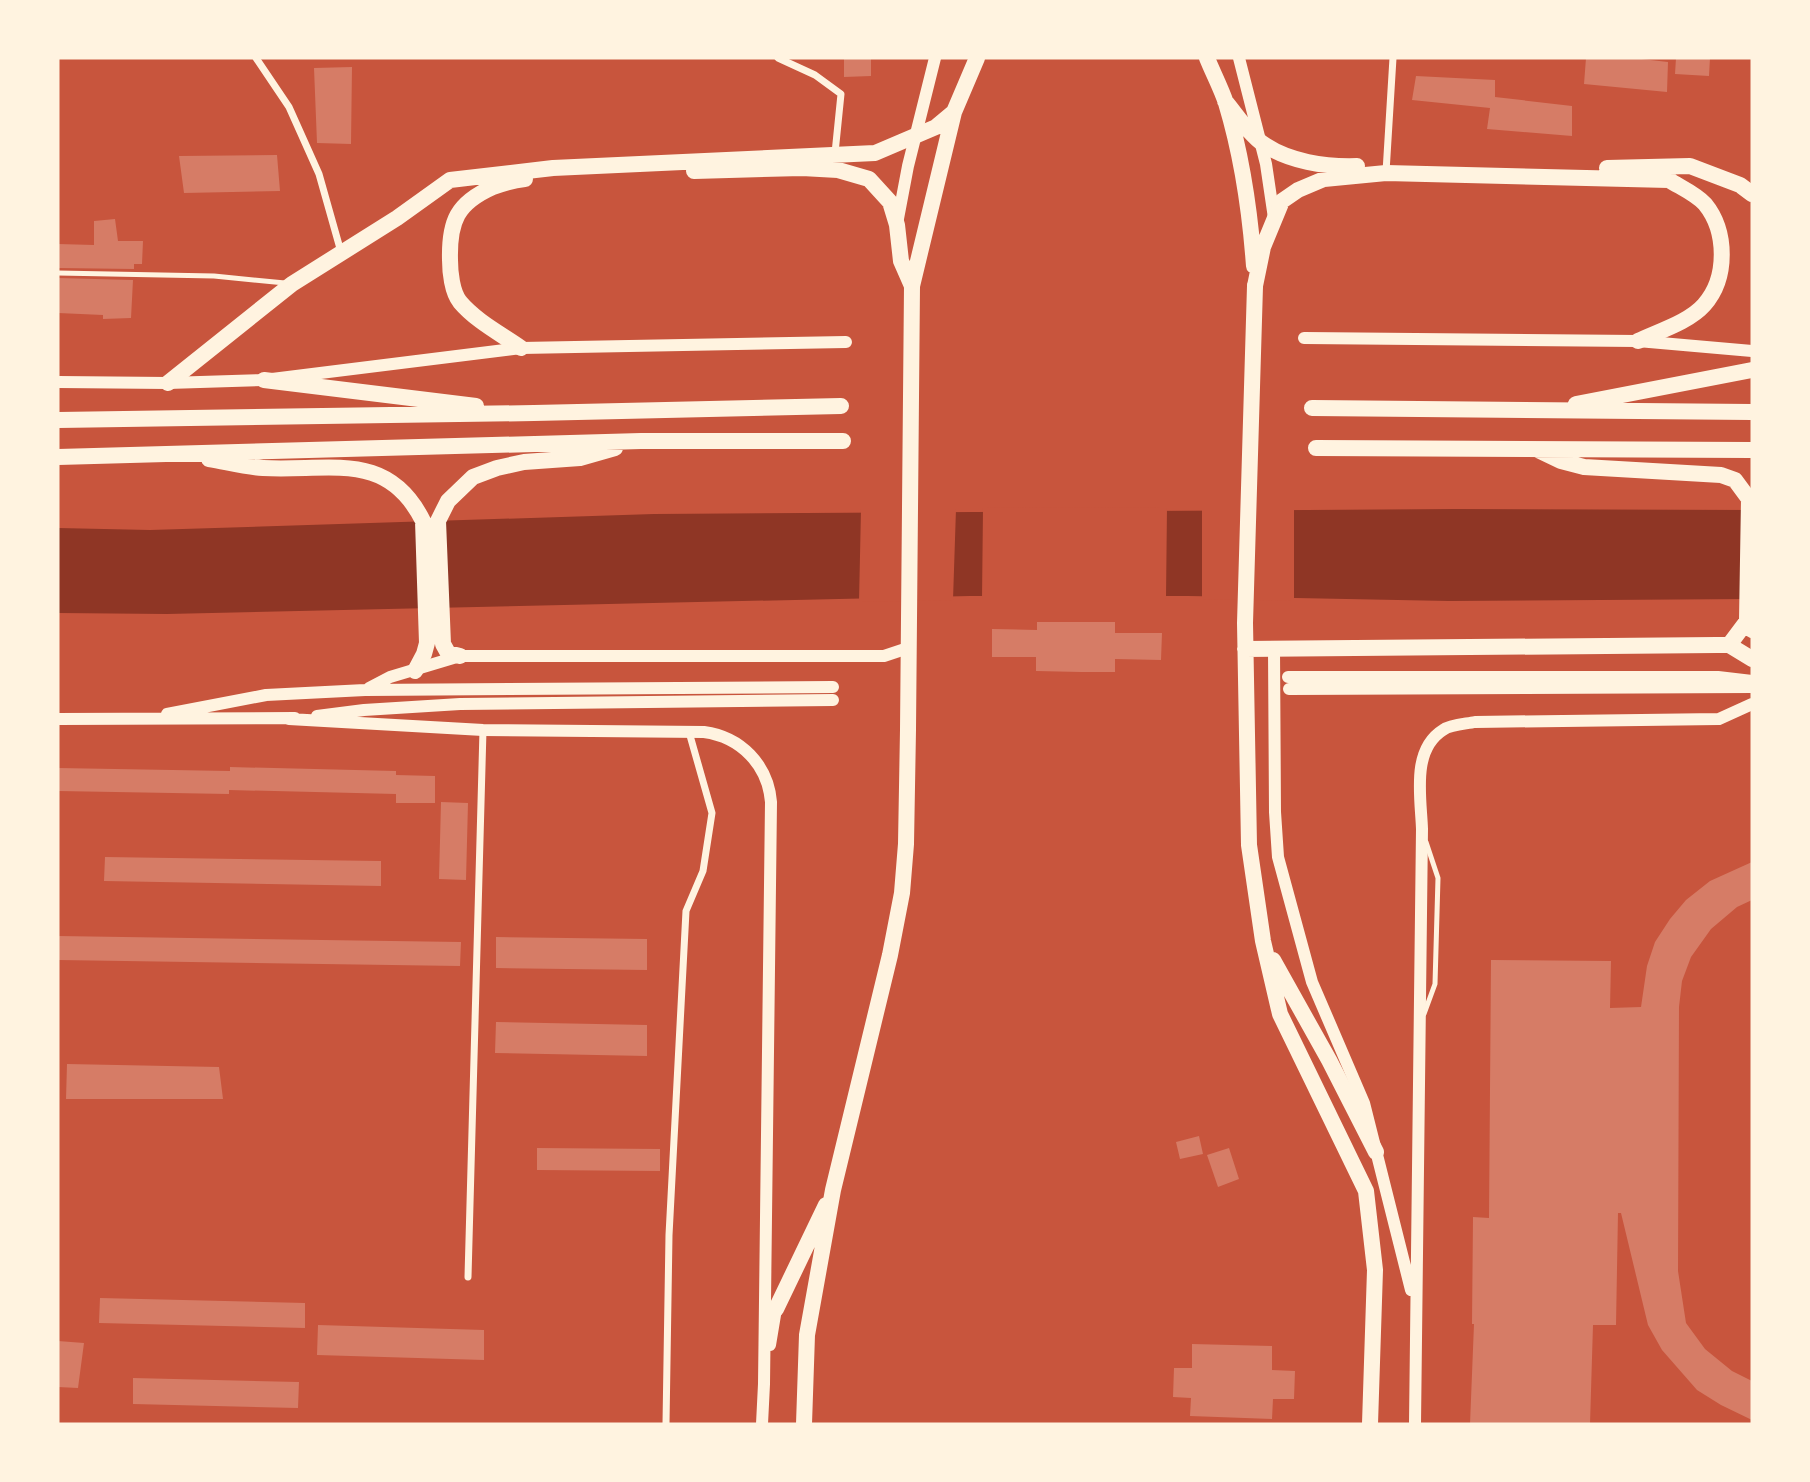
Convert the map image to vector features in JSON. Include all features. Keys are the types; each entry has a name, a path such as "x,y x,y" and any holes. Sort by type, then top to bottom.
{"main road":[{"path":"804,1424 807,1335 833,1190 890,955 902,893 906,831 912,286 954,112 977,58"},
{"path":"1207,58 1225,101 1240,159 1250,217 1255,286 1245,623 1249,845 1263,941 1280,1014 1366,1191 1375,1270 1370,1424"},
{"path":"1225,101 1260,142 1278,151 1331,167 1669,180 1704,203 1720,230 1722,259 1717,285 1704,305 1695,312 1638,341"},
{"path":"168,383 292,284 397,218 450,180 553,168 875,153 915,138 936,127 954,112"},
{"path":"1255,286 1263,247 1282,201 1301,188 1324,179 1386,169 1690,166 1740,185 1752,194"},
{"path":"521,348 484,323 458,300 450,272 453,226 463,207 474,196 512,180 682,171 802,168 838,170 869,179 890,202 897,225 901,261 912,286"},
{"path":"1539,411 1752,370"},
{"path":"264,380 534,413"},
{"path":"58,420 841,406"},
{"path":"1312,408 1752,412"},
{"path":"58,457 641,442 843,441"},
{"path":"415,671 435,643 438,521 448,501 459,488 473,477 497,468 524,462 580,458 641,442"},
{"path":"1532,447 1561,461 1584,467 1721,475 1735,480 1749,499 1750,626 1729,645"},
{"path":"1316,448 1752,450"},
{"path":"171,453 262,468 357,468 388,480 414,503 423,521 435,643 449,653 460,656"},
{"path":"1245,649 1729,645 1752,659"},
{"path":"1263,941 1376,1152"},
{"path":"776,1309 833,1190"}],"street":[{"path":"256,58 289,107 319,174 342,253"},
{"path":"778,58 815,75 841,94 835,153"},
{"path":"897,225 935,58"},
{"path":"1239,58 1260,142 1275,219"},
{"path":"1386,169 1393,58"},
{"path":"1304,338 1638,341 1752,351"},
{"path":"58,382 264,380 521,348 846,342"},
{"path":"365,690 390,677 460,656 884,656 908,648"},
{"path":"1274,650 1275,812 1278,857 1312,982 1364,1103 1415,1306"},
{"path":"1752,681 1704,677 1288,683 1752,687"},
{"path":"137,720 266,695 365,690 833,693 460,704 364,710 289,719"},
{"path":"1415,1424 1423,757 1430,743 1443,729 1475,722 1720,719 1752,705"},
{"path":"58,719 289,719 483,730 689,732 720,735 741,746 761,769 770,793 762,1424"},
{"path":"468,1276 483,730"},
{"path":"666,1424 669,1235 686,911 703,871 712,813 689,732"},
{"path":"764,1384 776,1309"}],"lane":[{"path":"58,273 214,276 292,284"}],"shaded area":[{"path":"1752,510 1752,599 1449,601 1188,596 970,596 167,614 58,613 58,528 150,530 654,514"}],"pier":[{"path":"1167,507 1166,599 982,599 983,508"},
{"path":"1202,507 1294,507 1294,601 1202,599"},
{"path":"861,509 956,509 953,600 859,602"}],"building":[{"path":"844,58 871,58 871,76 844,77"},
{"path":"1586,58 1633,58 1668,62 1667,92 1584,84"},
{"path":"1676,58 1710,58 1709,76 1675,74"},
{"path":"352,67 351,144 317,143 314,68"},
{"path":"1416,76 1495,80 1495,97 1572,106 1572,136 1487,129 1490,108 1412,100"},
{"path":"277,155 280,191 184,193 179,156"},
{"path":"115,219 118,241 143,241 142,264 134,264 134,269 58,268 58,244 94,245 94,221"},
{"path":"58,278 133,280 131,318 103,319 103,315 58,313"},
{"path":"1037,622 1115,622 1115,633 1162,633 1161,660 1115,659 1115,672 1081,672 1036,671 1036,657 992,657 992,629 1037,630"},
{"path":"230,767 396,771 396,775 435,776 435,803 396,803 396,794 229,790 229,794 58,791 58,768 230,771"},
{"path":"441,802 468,803 466,880 439,879"},
{"path":"105,857 381,861 381,886 104,881"},
{"path":"1752,862 1752,900 1737,907 1711,929 1691,957 1682,981 1679,1007 1678,1271 1686,1323 1705,1349 1732,1371 1752,1381 1752,1420 1697,1390 1662,1350 1648,1325 1621,1213 1618,1213 1616,1325 1593,1325 1590,1424 1470,1424 1474,1324 1473,1217 1489,1218 1491,960 1611,961 1610,1008 1641,1007 1647,966 1655,942 1670,919 1686,900 1710,881"},
{"path":"58,936 461,942 460,966 58,960"},
{"path":"496,937 647,939 647,970 496,968"},
{"path":"496,1022 647,1025 647,1056 495,1053"},
{"path":"67,1064 219,1067 223,1099 66,1099"},
{"path":"1199,1136 1203,1154 1180,1159 1176,1142"},
{"path":"537,1148 660,1149 660,1171 537,1170"},
{"path":"1229,1148 1239,1179 1218,1187 1207,1155"},
{"path":"100,1298 305,1303 305,1328 99,1323"},
{"path":"318,1325 484,1330 484,1360 317,1355"},
{"path":"58,1341 84,1343 78,1388 58,1387"},
{"path":"1192,1344 1272,1346 1272,1370 1295,1371 1294,1399 1273,1399 1272,1419 1190,1416 1191,1398 1173,1397 1174,1368 1192,1368"},
{"path":"133,1378 299,1382 298,1408 133,1404"}]}
